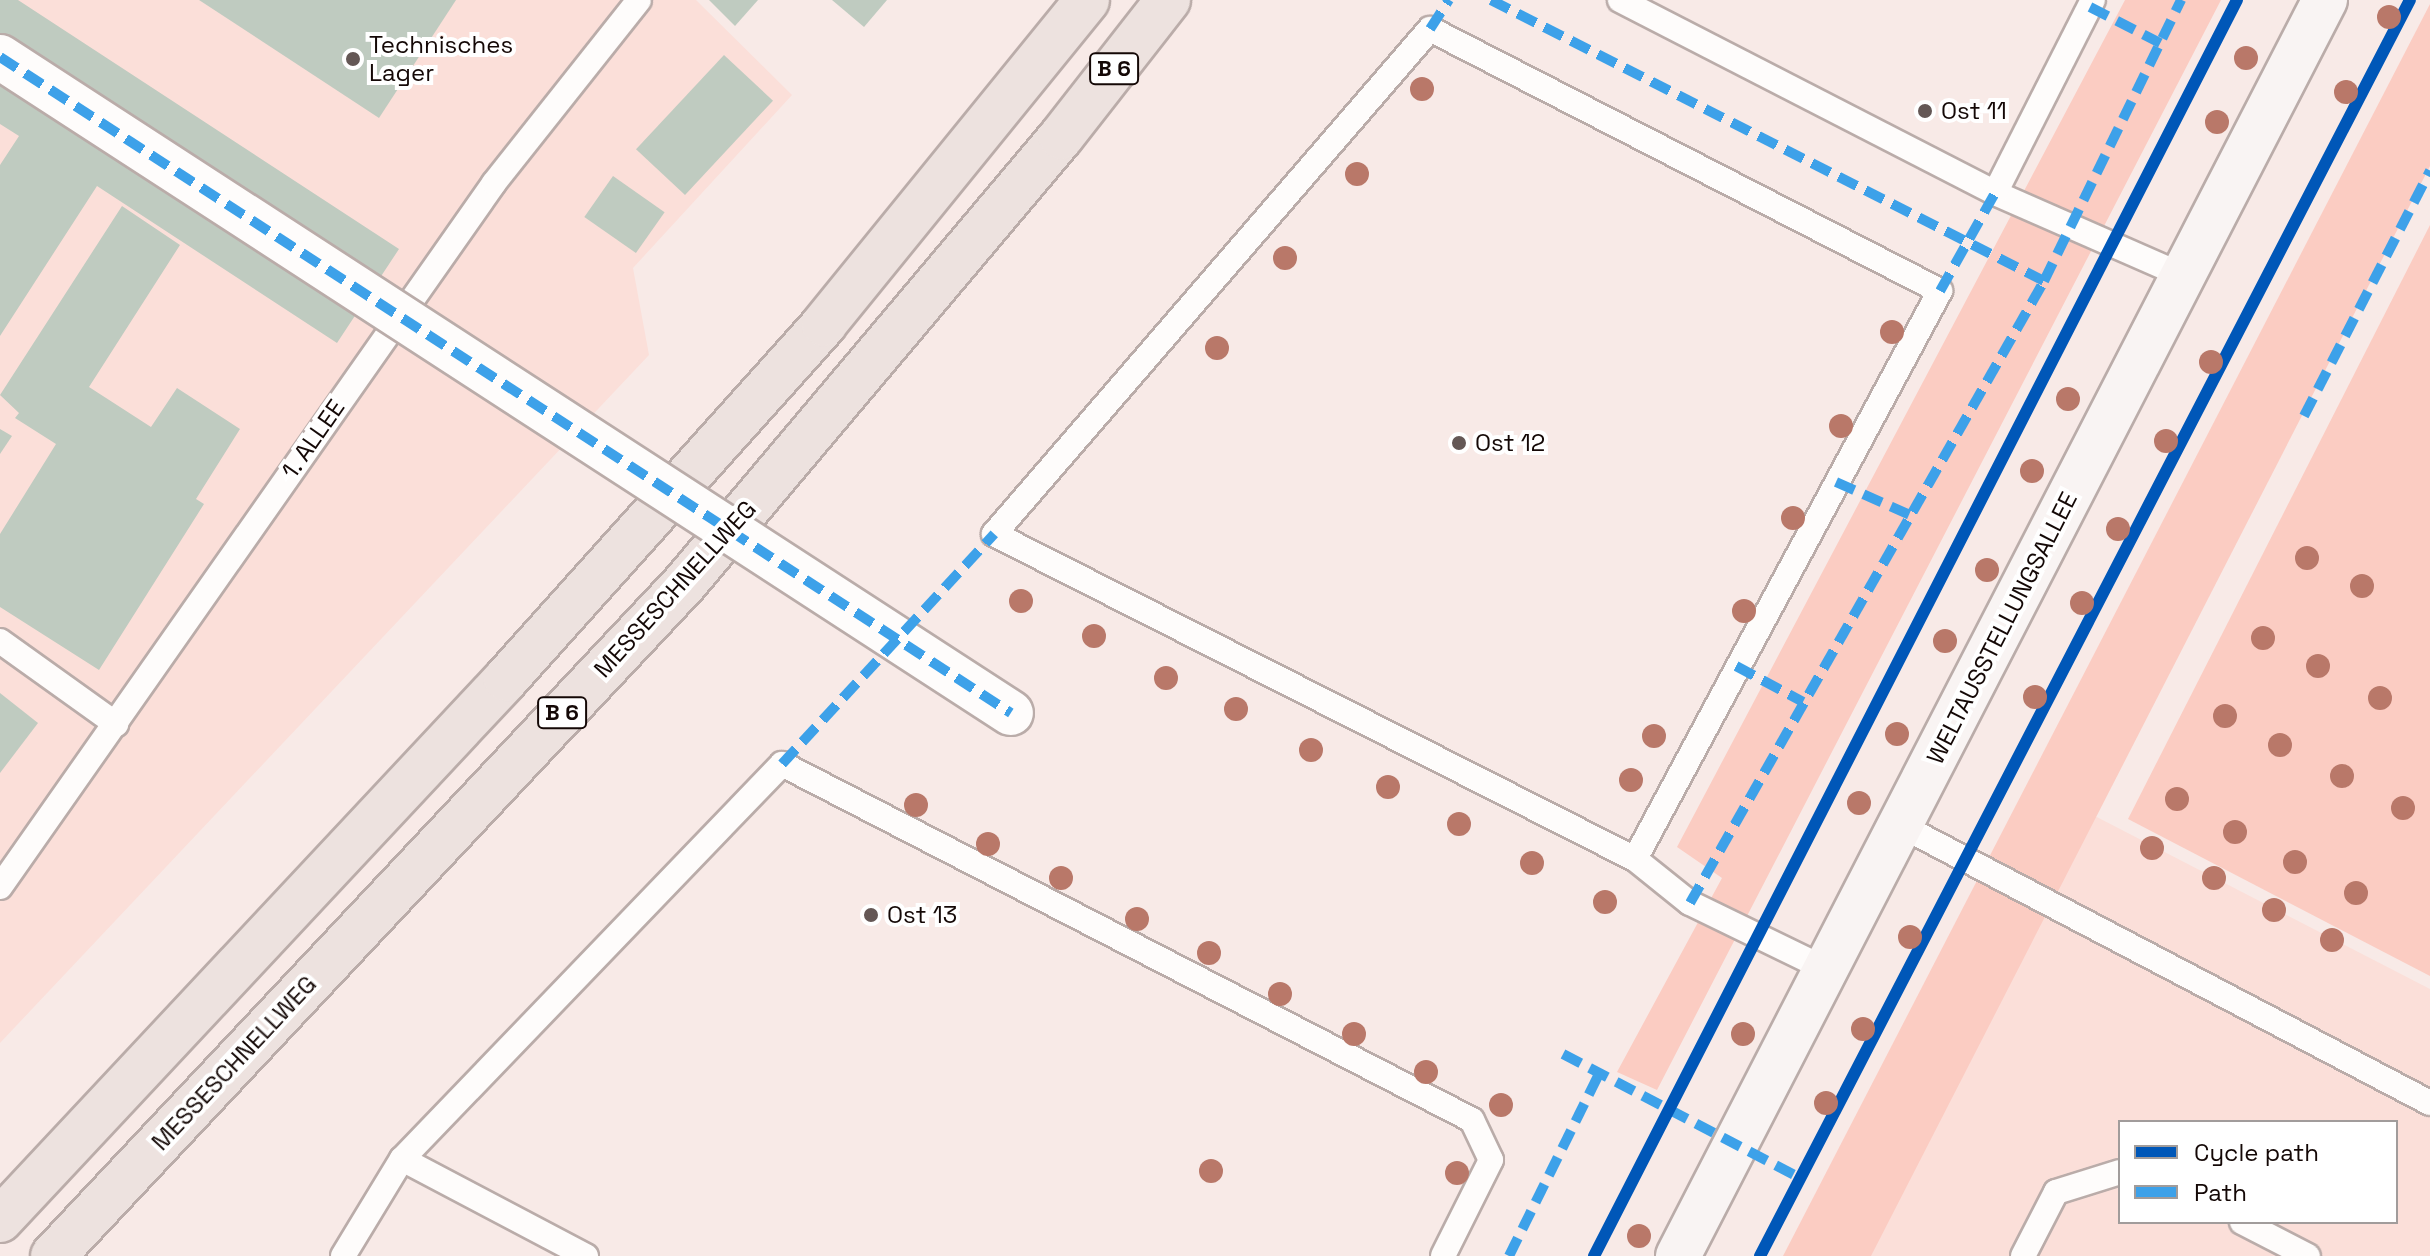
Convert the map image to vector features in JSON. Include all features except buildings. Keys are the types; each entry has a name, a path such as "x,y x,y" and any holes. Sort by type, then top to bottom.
{"highway":[{"name":"B 6","path":"0,1220 506,679 824,324 1087,0"},
{"name":"MESSESCHNELLWEG","path":"53,1256 685,583 1061,137 1168,0"}],"main road":[{"name":"WELTAUSSTELLUNGSALLEE","path":"1678,1256 2325,0"}],"street":[{"path":"0,57 1011,713"}],"lane":[{"name":"1. ALLEE","path":"0,887 494,183 639,0"},
{"path":"1620,0 1995,193 2184,276"},
{"path":"1995,193 2093,0"},
{"path":"1635,859 1940,291 1430,29 994,534 1635,859 1690,903 1826,969"},
{"path":"0,641 116,724"},
{"path":"343,1256 402,1159 782,764 1472,1120 1491,1160 1443,1256"},
{"path":"1900,825 2430,1103"},
{"path":"402,1159 586,1256"},
{"path":"2023,1256 2056,1192 2118,1173"},
{"path":"2246,1224 2308,1256"}],"shaded area":[{"path":"0,0 696,0 792,95 633,268 649,355 0,1043"},
{"path":"2125,0 2221,0 1657,1090 1617,1072 1722,878 1677,847"},
{"path":"2430,4 2430,166 1871,1256 1783,1256"},
{"path":"2430,225 2430,976 2128,819"},
{"path":"2060,798 2430,989 2430,1256 1824,1256"}],"marked path":[{"path":"1430,29 1449,0"},
{"path":"1491,0 2044,281"},
{"path":"1690,903 2044,281 2181,0"},
{"path":"2090,7 2160,43"},
{"path":"0,57 1011,713"},
{"path":"2304,416 2430,171"},
{"path":"1940,291 1995,193"},
{"path":"1836,482 1910,515"},
{"path":"782,764 994,534"},
{"path":"1736,666 1803,702"},
{"path":"1563,1054 1800,1178"},
{"path":"1509,1256 1600,1072"}],"cycle path":[{"path":"1594,1256 2237,0"},
{"path":"1760,1256 2410,0"}],"place":[{"name":"Technisches Lager","path":"353,59"},
{"name":"Ost 11","path":"1925,111"},
{"name":"Ost 12","path":"1459,443"},
{"name":"Ost 13","path":"871,915"}]}
